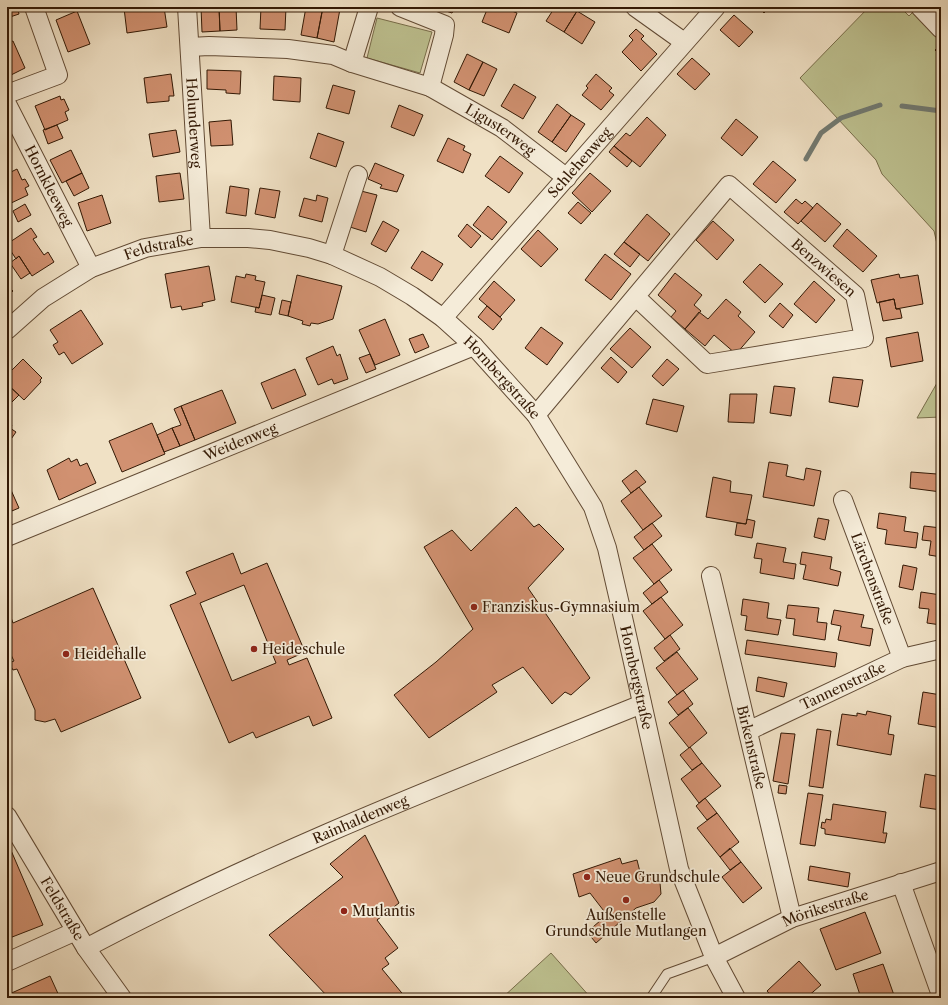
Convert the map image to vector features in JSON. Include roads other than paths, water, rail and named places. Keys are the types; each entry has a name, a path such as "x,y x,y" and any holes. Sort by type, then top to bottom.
{"street":[{"path":"7,94 58,75 34,7"},
{"name":"Holunderweg","path":"187,7 201,238"},
{"path":"352,63 370,7"},
{"path":"400,7 445,25 444,35 430,87"},
{"path":"634,7 684,42"},
{"name":"Schlehenweg","path":"443,318 716,7"},
{"path":"920,7 941,29"},
{"name":"Ligusterweg","path":"190,47 209,46 288,49 333,55 352,63 430,87 502,128 567,178"},
{"name":"Hornkleeweg","path":"7,104 91,268"},
{"path":"332,255 358,175"},
{"name":"Benzwiesen","path":"536,415 729,185 855,295 864,338 707,364 636,297"},
{"name":"Feldstraße","path":"7,330 43,298 91,268 145,248 201,238 248,238 270,240 310,248 332,255 380,277 412,296"},
{"name":"Hornbergstraße","path":"412,296 443,318 474,346 536,415 593,507 607,548 679,868 714,957 736,998"},
{"name":"Weidenweg","path":"7,537 474,346"},
{"name":"Lärchenstraße","path":"843,500 902,658"},
{"name":"Birkenstraße","path":"711,576 792,918"},
{"name":"Tannenstraße","path":"748,731 902,658 941,649"},
{"name":"Rainhaldenweg","path":"86,948 235,874 424,793 642,704"},
{"name":"Feldstraße","path":"7,816 86,948 122,998"},
{"name":"Mörikestraße","path":"714,957 792,918 941,871"},
{"path":"901,883 941,995"},
{"path":"7,962 76,931"}],"lane":[{"path":"651,998 667,974 714,957"}],"waterway":[{"path":"806,159 821,133 841,118 880,105"},
{"path":"902,106 941,111"}],"place":[{"name":"Franziskus-Gymnasium","path":"474,607"},
{"name":"Heideschule","path":"254,649"},
{"name":"Heidehalle","path":"66,654"},
{"name":"Neue Grundschule","path":"587,877"},
{"name":"Außenstelle Grundschule Mutlangen","path":"626,900"},
{"name":"Mutlantis","path":"344,911"}]}
